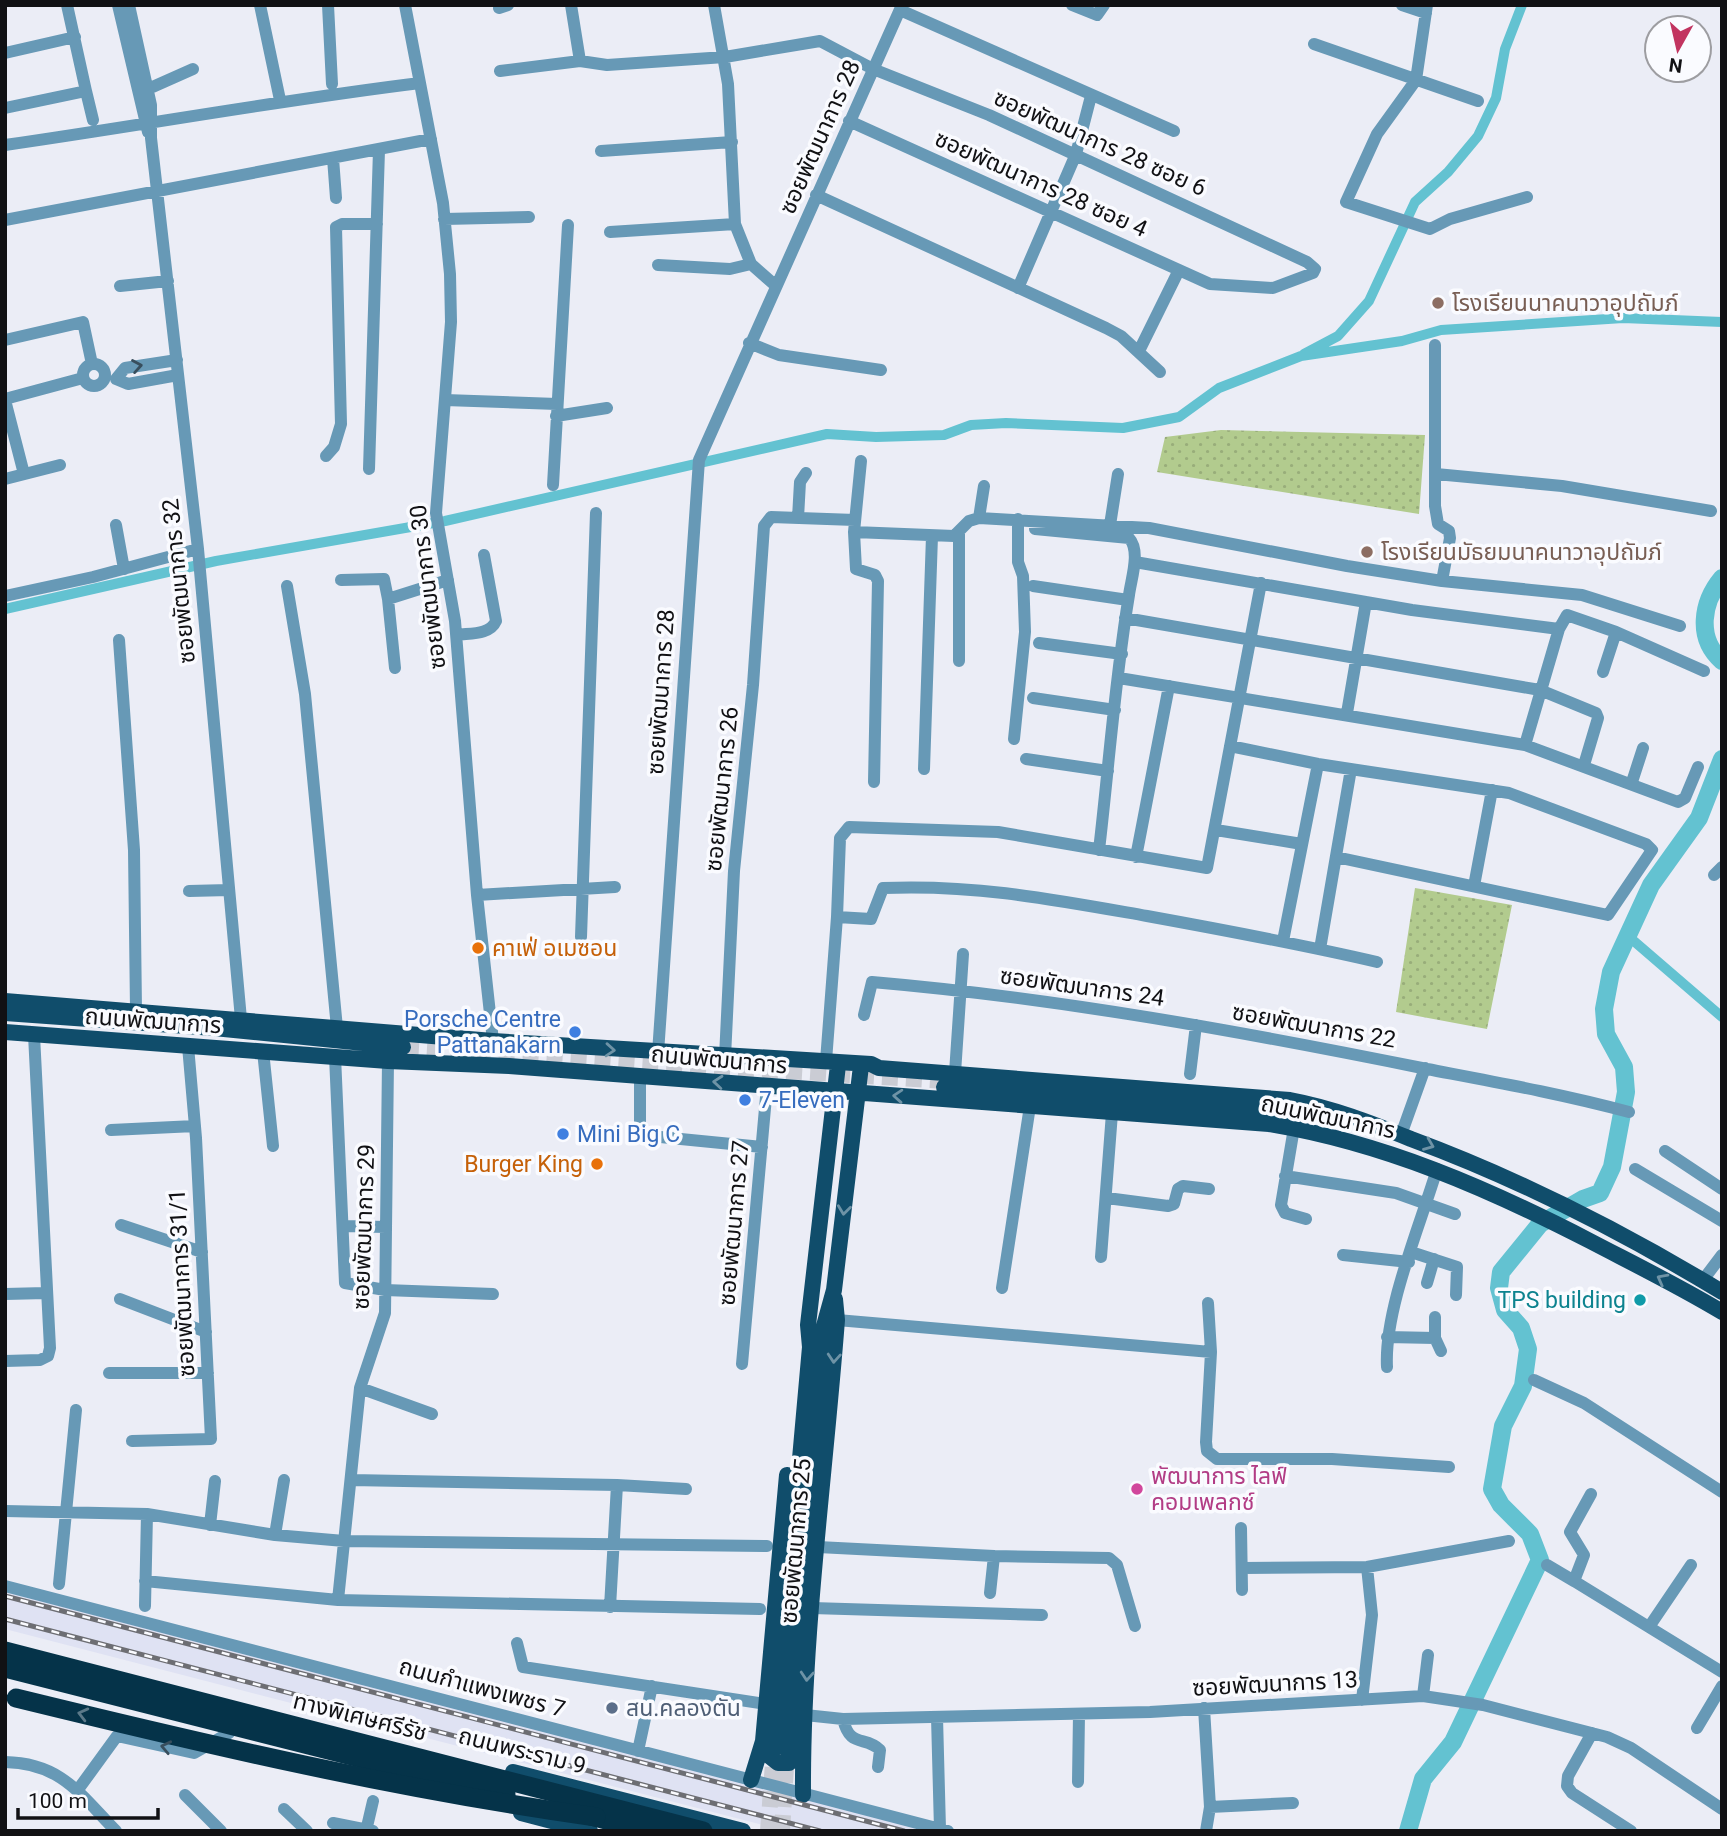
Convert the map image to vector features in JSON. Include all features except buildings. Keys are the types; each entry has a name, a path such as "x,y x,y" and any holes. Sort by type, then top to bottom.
{"highway":[{"name":"ทางพิเศษศรีรัช","path":"5,1651 703,1831"},
{"name":"ทางพิเศษศรีรัช","path":"5,1668 593,1824 647,1831"},
{"path":"10,1696 340,1774 593,1824"}],"main road":[{"name":"ถนนพัฒนาการ","path":"5,1001 337,1028 400,1051"},
{"name":"ถนนพัฒนาการ","path":"5,1013 214,1028 400,1051"},
{"name":"ถนนพัฒนาการ","path":"5,1023 214,1035 835,1092 858,1093 947,1083 1273,1105 1326,1114 1397,1133 1587,1217 1722,1292"},
{"name":"ถนนพัฒนาการ","path":"5,1032 335,1056 493,1041 832,1063 879,1068 1030,1106 1294,1128 1366,1145 1431,1167"},
{"path":"832,1063 879,1068"},
{"name":"ซอยพัฒนาการ 25","path":"782,1747 808,1360 808,1325 835,1092 832,1063"},
{"name":"ซอยพัฒนาการ 25","path":"782,1747 824,1326 834,1290 861,1066"},
{"name":"ถนนพัฒนาการ","path":"947,1083 1272,1114 1343,1130 1544,1217 1722,1312"},
{"path":"825,1176 842,1173 848,1178"},
{"name":"ซอยพัฒนาการ 25","path":"751,1780 782,1747 805,1715 837,1320 834,1290"},
{"name":"ซอยพัฒนาการ 25","path":"803,1795 765,1704 799,1348 808,1325"},
{"name":"ถนนพระราม 9","path":"5,1642 743,1831"},
{"path":"5,1676 593,1824"}],"street":[{"path":"67,5 93,120"},
{"path":"260,5 280,100"},
{"path":"328,5 332,84"},
{"name":"ซอยพัฒนาการ 30","path":"405,5 431,139 450,274 451,322 436,513 457,635 477,895 493,1041"},
{"path":"571,5 580,61"},
{"path":"714,5 725,57 735,224 751,264 776,286"},
{"path":"1072,5 1100,10"},
{"path":"1402,5 1427,9 1416,80 1377,134 1346,202 1430,229 1450,219 1527,197"},
{"path":"901,8 1091,96 1174,131"},
{"name":"ซอยพัฒนาการ 28","path":"658,1053 699,460 901,8"},
{"name":"ซอยพัฒนาการ 32","path":"125,10 148,89 148,124"},
{"name":"ซอยพัฒนาการ 32","path":"125,10 151,138 168,281 200,570 241,1019"},
{"path":"5,53 75,37"},
{"name":"ซอยพัฒนาการ 28 ซอย 6","path":"500,71 580,61 607,65 725,57 820,41 873,69 1076,154 1307,262 1315,269 1313,273 1277,287 1215,285"},
{"path":"1314,44 1478,101"},
{"path":"148,89 193,69"},
{"path":"5,145 148,124 280,100 420,83"},
{"path":"5,108 86,91"},
{"path":"1018,288 1054,212 1076,154 1091,96"},
{"name":"ซอยพัฒนาการ 28 ซอย 4","path":"849,121 1215,285"},
{"path":"5,220 431,139"},
{"path":"601,151 732,142"},
{"path":"369,469 379,150"},
{"path":"334,158 336,198"},
{"path":"817,195 1106,328 1139,351 1160,372"},
{"path":"444,219 529,217"},
{"path":"326,456 334,446 341,424 336,227 342,224 377,223"},
{"path":"610,232 735,224"},
{"path":"553,485 568,225"},
{"path":"658,265 730,269 751,264"},
{"path":"1139,351 1179,270"},
{"path":"120,286 168,281"},
{"path":"5,340 83,321 92,364"},
{"path":"749,343 779,355 881,370"},
{"path":"1436,345 1436,518 1449,534 1442,581"},
{"path":"92,364 83,371 83,378 87,385 94,387 125,368 177,360"},
{"path":"92,364 102,368 111,378 128,384 178,375"},
{"path":"24,474 5,399 83,378"},
{"path":"445,400 557,410 607,408"},
{"path":"861,461 855,526 856,569 875,575 878,581 874,782"},
{"path":"5,479 60,465"},
{"path":"807,473 800,482 798,518 932,536 960,534"},
{"path":"1110,525 1118,474"},
{"path":"1436,474 1562,486 1711,511"},
{"path":"979,518 984,486"},
{"path":"582,937 596,513"},
{"name":"ซอยพัฒนาการ 26","path":"725,1057 734,871 753,685 764,526 771,517 798,518"},
{"path":"959,661 960,534 969,521 979,518 1110,525 1198,536 1347,566 1442,581 1582,595 1680,626"},
{"path":"1014,739 1025,632 1023,576 1018,562 1018,519"},
{"path":"116,525 124,569"},
{"path":"1035,529 1129,538 1133,543 1135,562 1125,618 1098,850"},
{"path":"924,769 932,536"},
{"path":"5,596 198,552"},
{"path":"457,635 488,631 494,627 496,621 484,555"},
{"path":"1135,562 1366,602 1559,629"},
{"path":"341,580 384,579 395,668"},
{"path":"388,598 448,580"},
{"path":"832,1063 840,838 849,827 998,832 1206,869 1216,830 1238,696 1261,583"},
{"path":"287,586 305,694 337,1028"},
{"path":"1033,586 1128,600"},
{"path":"1347,713 1366,602"},
{"path":"1525,745 1559,629 1564,617 1571,614 1704,671"},
{"path":"1125,618 1540,690 1596,713 1598,718 1584,765"},
{"path":"1603,672 1616,632"},
{"path":"119,640 134,850 136,1010"},
{"path":"1039,643 1122,654"},
{"path":"1119,678 1347,713 1525,745 1682,802 1698,766"},
{"path":"1136,857 1170,686"},
{"path":"1033,698 1115,710"},
{"path":"1230,746 1318,764 1509,793 1646,844 1652,851 1608,915 1336,857"},
{"path":"1632,782 1643,748"},
{"path":"1026,759 1108,771"},
{"path":"1283,941 1318,764"},
{"path":"1320,949 1351,769"},
{"path":"1474,886 1492,790"},
{"path":"1216,830 1302,844"},
{"path":"837,917 872,919 880,889 925,886 1011,892 1283,941 1377,962"},
{"path":"477,895 615,887"},
{"path":"189,891 229,890"},
{"path":"947,1083 962,991 963,954"},
{"name":"ซอยพัฒนาการ 24","path":"864,1014 873,982 962,991 1196,1025"},
{"path":"1190,1074 1196,1025"},
{"name":"ซอยพัฒนาการ 22","path":"1196,1025 1571,1096 1628,1111"},
{"path":"5,1361 40,1360 48,1356 34,1035"},
{"name":"ซอยพัฒนาการ 31/1","path":"132,1441 211,1439 195,1126 188,1046"},
{"path":"263,1051 273,1146"},
{"name":"ซอยพัฒนาการ 29","path":"338,1600 360,1388 385,1313 386,1227 400,1051"},
{"path":"335,1056 345,1283 385,1290 493,1294"},
{"path":"1397,1133 1425,1068"},
{"path":"640,1076 640,1135 762,1147"},
{"name":"ซอยพัฒนาการ 27","path":"742,1364 767,1086"},
{"path":"1002,1288 1030,1106"},
{"path":"1101,1257 1112,1113"},
{"path":"111,1130 195,1126"},
{"path":"1294,1128 1285,1175 1283,1211 1306,1219"},
{"path":"1665,1151 1722,1189"},
{"path":"1387,1367 1387,1337 1427,1203 1431,1167"},
{"path":"1635,1169 1722,1221"},
{"path":"1285,1175 1391,1192 1455,1214"},
{"path":"1107,1198 1168,1206 1174,1204 1182,1186 1209,1189"},
{"path":"121,1225 202,1252"},
{"path":"343,1226 386,1227"},
{"path":"1343,1255 1434,1259 1457,1267 1456,1295"},
{"path":"1703,1280 1722,1255"},
{"path":"1427,1283 1434,1259"},
{"path":"5,1294 46,1293"},
{"path":"120,1299 206,1332"},
{"path":"1208,1303 1210,1352 1206,1443 1207,1451 1217,1459 1332,1459 1449,1467"},
{"path":"1436,1317 1435,1338 1441,1351"},
{"path":"837,1320 1210,1352"},
{"path":"1387,1337 1435,1338"},
{"path":"109,1373 208,1373"},
{"path":"1534,1380 1584,1403 1722,1492"},
{"path":"360,1388 432,1414"},
{"path":"60,1584 76,1410"},
{"path":"275,1535 284,1480"},
{"path":"351,1480 617,1485 686,1489"},
{"path":"210,1525 215,1481"},
{"path":"610,1607 617,1485"},
{"path":"1574,1581 1584,1555 1570,1532 1591,1494"},
{"path":"5,1511 147,1514 275,1535 344,1541 767,1546"},
{"path":"145,1606 147,1514"},
{"path":"1241,1528 1241,1590"},
{"path":"1243,1568 1367,1567 1509,1541"},
{"path":"818,1547 1114,1560 1135,1626"},
{"path":"990,1592 993,1556"},
{"path":"1547,1565 1722,1672"},
{"path":"1649,1627 1690,1565"},
{"path":"1362,1700 1372,1615 1367,1567"},
{"path":"145,1581 338,1600 760,1609"},
{"name":"ถนนกำแพงเพชร 7","path":"5,1586 944,1830"},
{"path":"812,1608 1042,1615"},
{"path":"517,1643 523,1667 765,1704"},
{"path":"1423,1696 1428,1655"},
{"path":"638,1751 652,1686"},
{"path":"1697,1728 1722,1686"},
{"name":"ซอยพัฒนาการ 13","path":"805,1715 843,1719 1079,1714 1423,1696 1483,1705 1592,1733 1631,1748 1722,1809"},
{"path":"1204,1708 1210,1807 1206,1831"},
{"path":"1078,1782 1079,1714"},
{"path":"937,1717 944,1830"},
{"path":"843,1719 846,1732 856,1742 876,1746 880,1750 878,1767"},
{"path":"1592,1733 1568,1776 1567,1786 1572,1793 1631,1831"},
{"path":"77,1791 117,1736 194,1753 229,1734"},
{"path":"5,1762 29,1762 48,1768 77,1791 116,1831"},
{"path":"185,1795 221,1831"},
{"path":"333,1823 368,1830 373,1801"},
{"path":"1210,1807 1293,1803"},
{"path":"284,1810 307,1831"}],"shaded area":[{"path":"5,1584 948,1831 786,1831 5,1629"}],"green space":[{"path":"1221,430 1425,435 1419,514 1157,472 1165,437"},
{"path":"1415,888 1512,905 1487,1029 1396,1012"}],"waterway":[{"path":"1304,354 1338,336 1369,301 1415,202 1448,172 1478,136 1496,98 1505,49 1522,5"},
{"path":"5,609 216,561 445,521 827,434 876,437 944,435 971,425 1006,423 1123,428 1179,417 1219,388 1301,356 1402,341 1441,330 1623,318 1722,322"},
{"path":"1722,578 1710,598 1705,620 1708,642 1722,661"},
{"path":"1408,1831 1423,1779 1453,1742 1540,1560 1530,1534 1501,1505 1492,1489 1503,1426 1523,1386 1528,1349 1521,1328 1505,1310 1499,1288 1501,1272 1540,1224 1583,1199 1600,1193 1612,1167 1626,1092 1624,1067 1606,1034 1604,1009 1611,972 1651,885 1699,818 1722,759"},
{"path":"1628,936 1722,1017"}],"tunnel":[{"path":"403,1047 944,1081"},
{"path":"768,1831 774,1749"},
{"path":"782,1831 787,1752"}],"railway":[{"path":"5,1596 904,1831"},
{"path":"5,1619 820,1831"}],"place":[{"name":"โรงเรียนนาคนาวาอุปถัมภ์","path":"1438,303"},
{"name":"โรงเรียนมัธยมนาคนาวาอุปถัมภ์","path":"1367,552"},
{"name":"คาเฟ่ อเมซอน","path":"478,948"},
{"name":"Porsche Centre Pattanakarn","path":"575,1032"},
{"name":"7-Eleven","path":"745,1100"},
{"name":"Mini Big C","path":"563,1134"},
{"name":"Burger King","path":"597,1164"},
{"name":"TPS building","path":"1640,1300"},
{"name":"พัฒนาการ ไลฟ์ คอมเพลกซ์","path":"1137,1489"},
{"name":"สน.คลองตัน","path":"612,1708"}]}
